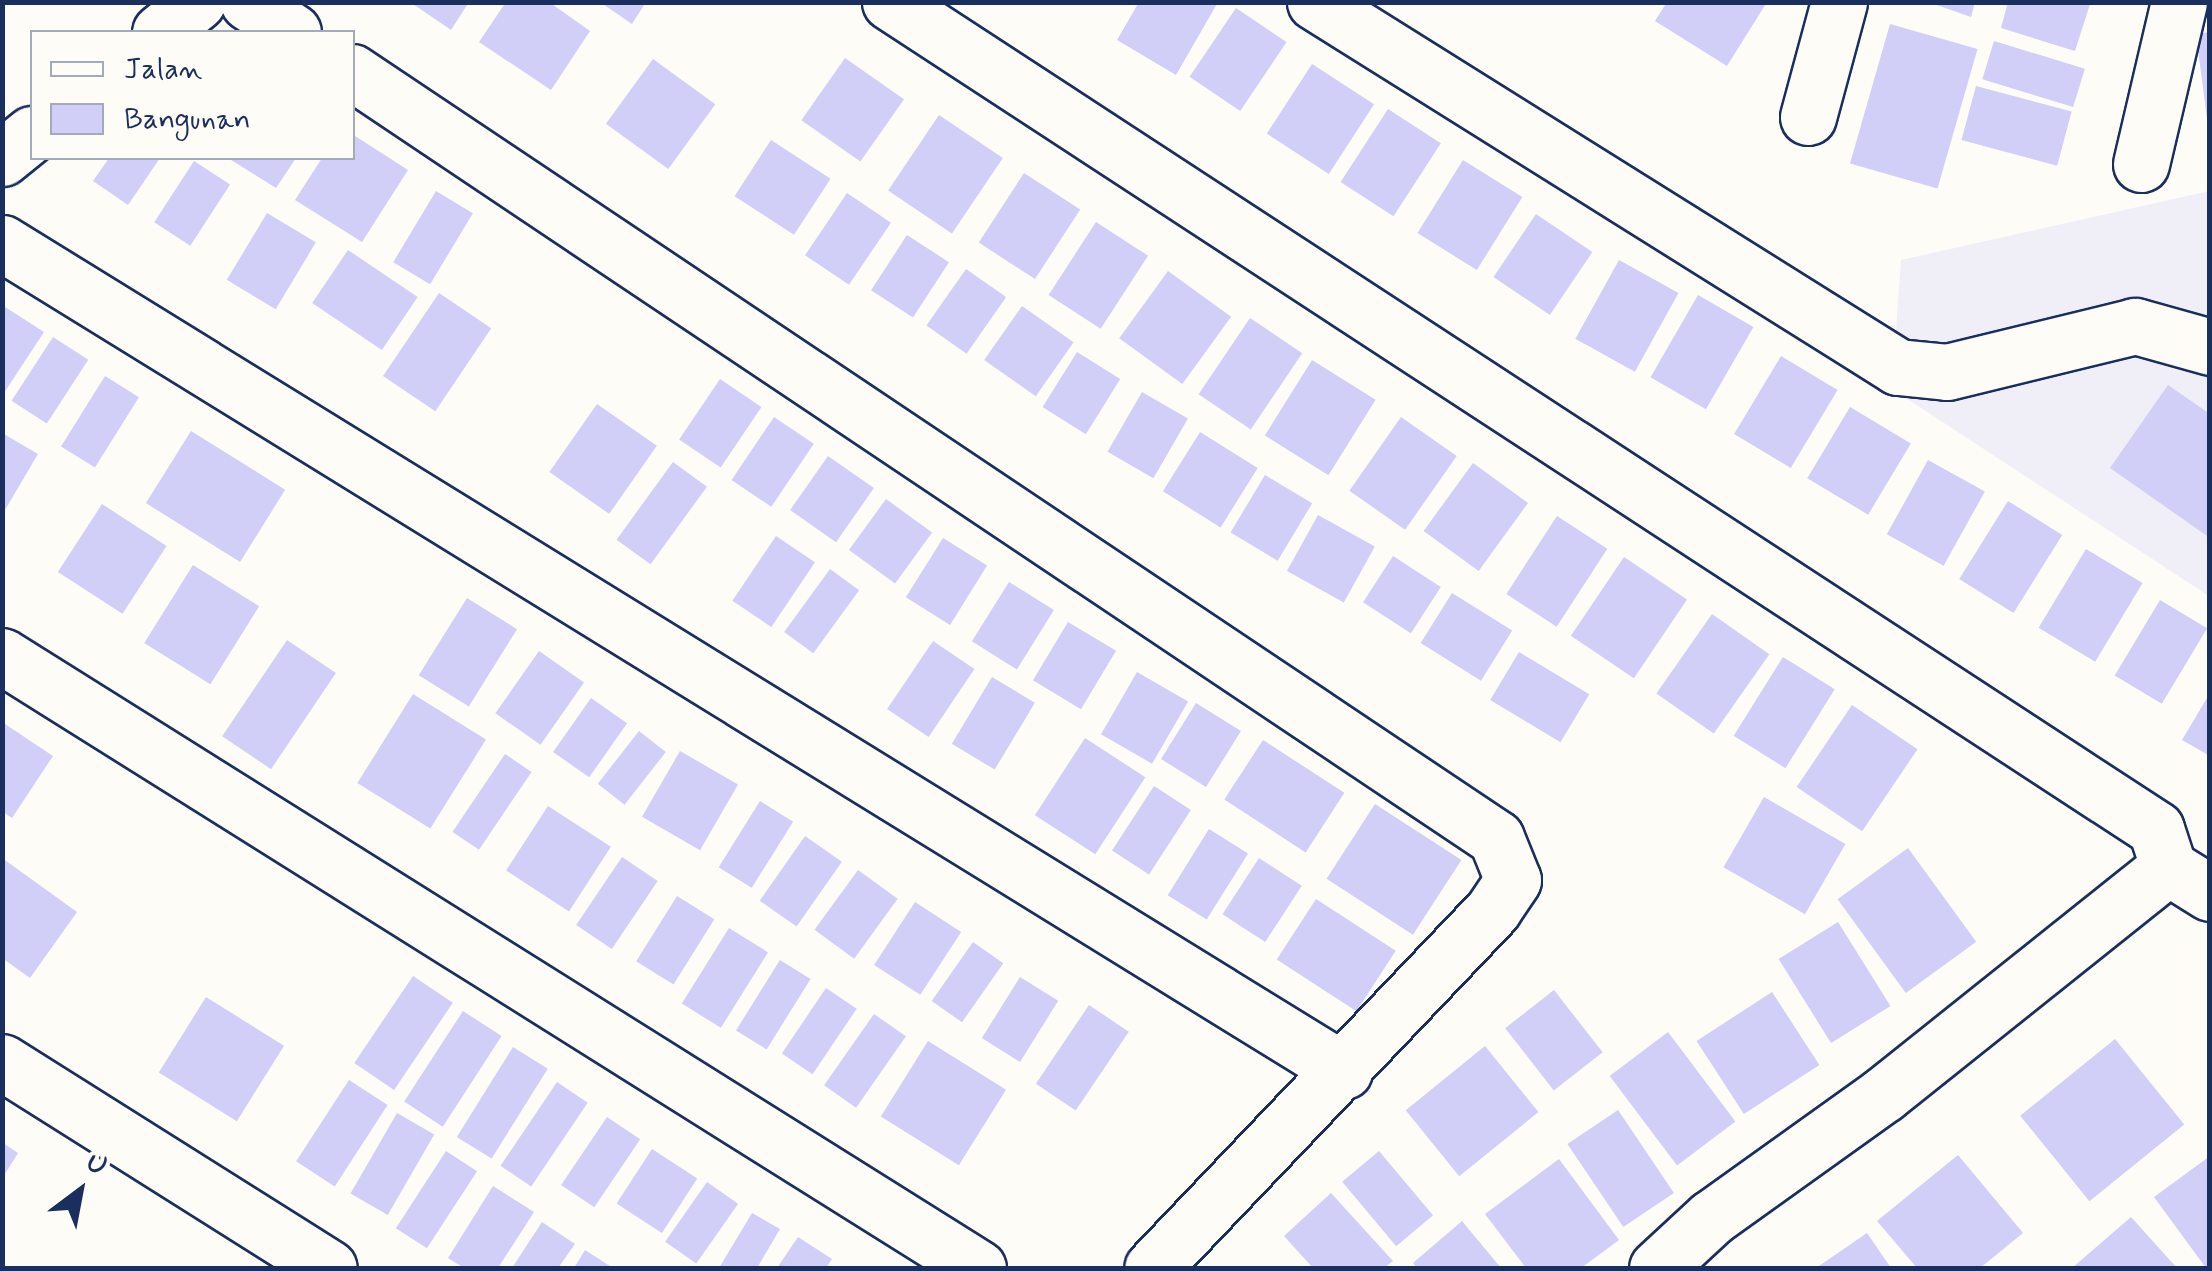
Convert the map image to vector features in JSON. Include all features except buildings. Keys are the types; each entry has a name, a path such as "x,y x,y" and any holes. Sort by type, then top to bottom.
{"street":[{"path":"162,30 197,2"},
{"path":"248,2 290,30"},
{"path":"890,2 2156,828 2189,880 1711,1218 1657,1268"},
{"path":"1315,2 1898,367 1947,372 2135,326 2210,347"},
{"path":"1808,116 1840,2"},
{"path":"2141,164 2179,2"},
{"path":"355,74 1496,838 1513,880 1344,1071 1152,1268"},
{"path":"2,158 30,136"},
{"path":"2,243 1344,1071"},
{"path":"2,656 978,1268"},
{"path":"2,1062 329,1268"}],"shaded area":[{"path":"2209,191 2209,596 1892,389 1901,260"}]}
